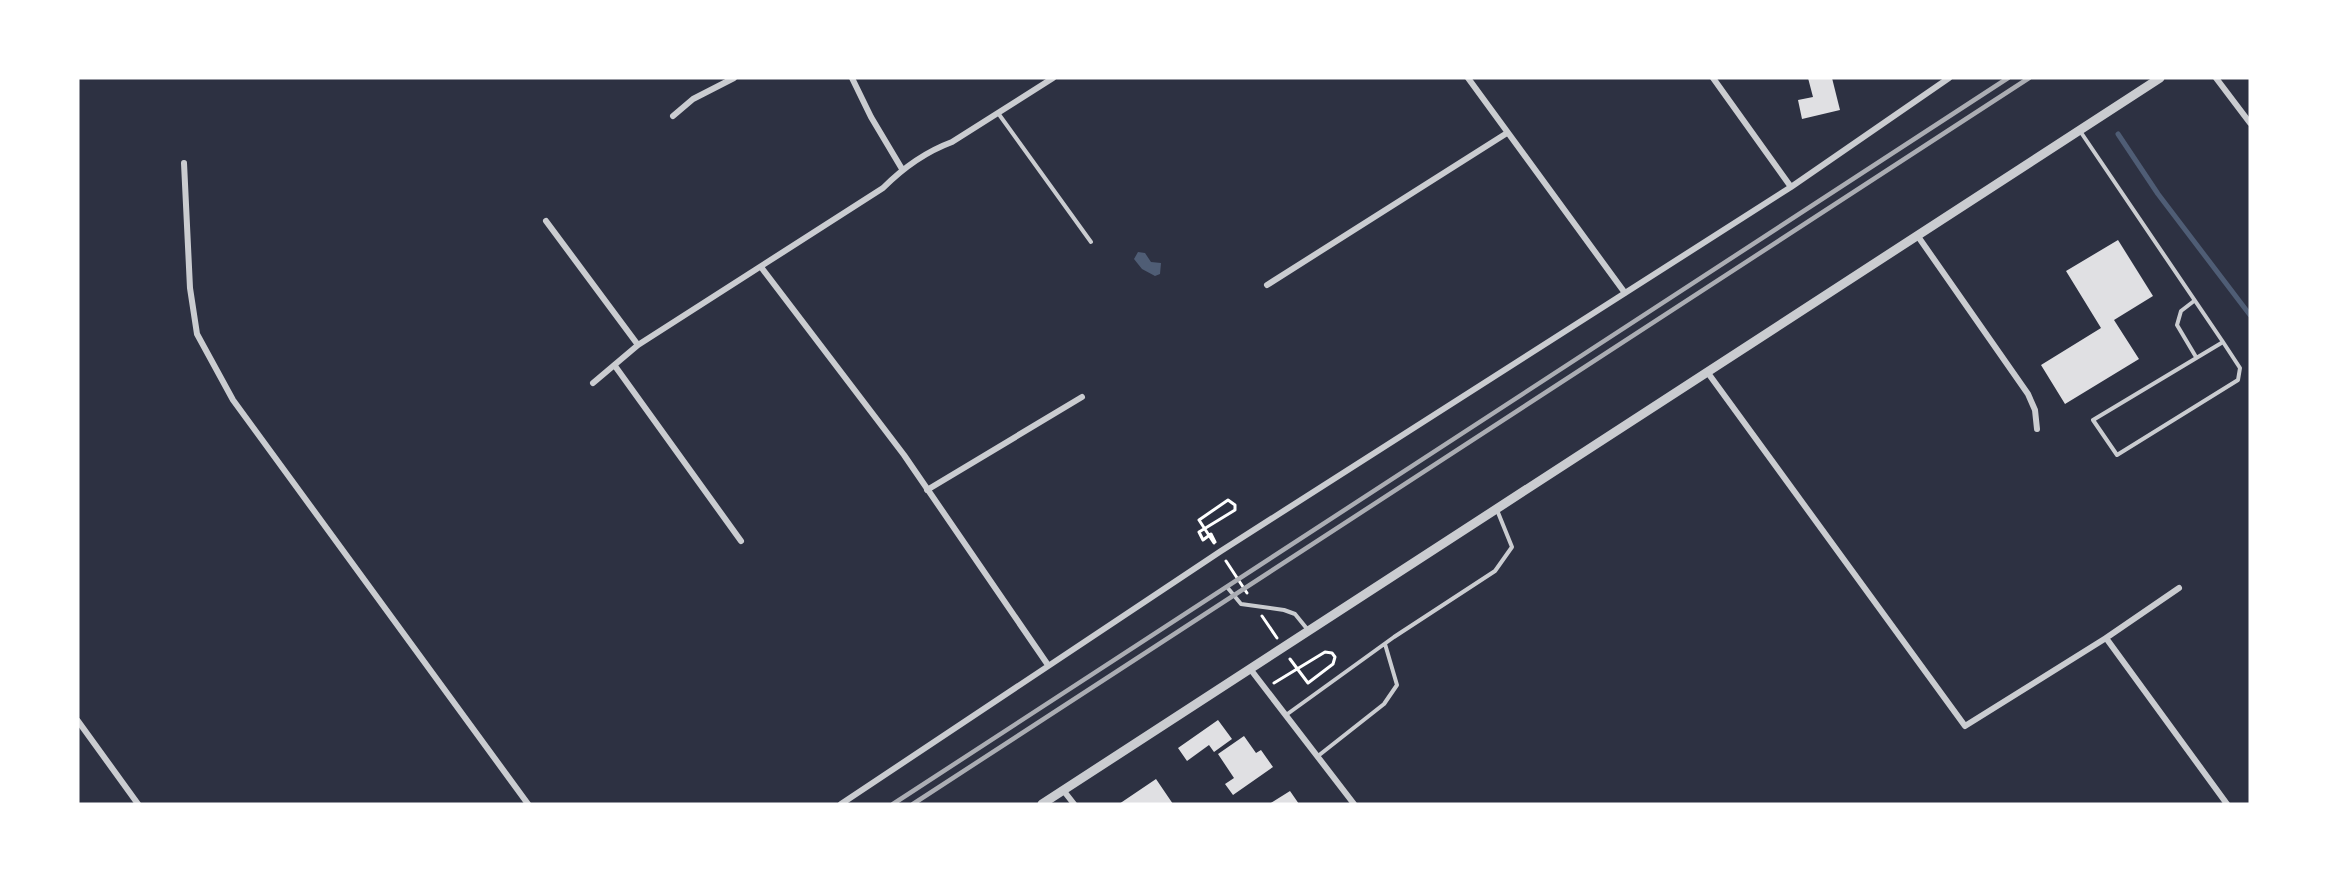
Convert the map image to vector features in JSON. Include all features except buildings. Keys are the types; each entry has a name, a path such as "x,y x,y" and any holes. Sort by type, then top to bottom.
{"street":[{"path":"674,116 693,99 734,78"},
{"path":"852,78 871,117 902,169"},
{"path":"593,383 638,345 883,188 902,169 936,148 952,142 1053,78"},
{"path":"1468,78 1625,293"},
{"path":"1713,78 1791,186"},
{"path":"840,804 1221,551 1791,186 1949,78"},
{"path":"1042,804 2160,78"},
{"path":"2216,78 2250,123"},
{"path":"1267,285 1507,133"},
{"path":"184,163 190,288 197,334 233,400 528,804"},
{"path":"546,222 638,345"},
{"path":"1917,235 2028,394 2035,410 2037,429"},
{"path":"761,267 904,455 1048,665"},
{"path":"615,366 741,541"},
{"path":"1708,373 1965,726 2106,638 2180,588"},
{"path":"927,490 1082,397"},
{"path":"2106,638 2227,804"},
{"path":"1251,669 1354,804"},
{"path":"78,722 138,804"},
{"path":"1063,790 1074,804"}],"lane":[{"path":"998,113 1091,242"},
{"path":"2079,130 2223,342 2240,368 2238,380 2117,455 2093,420 2223,342"},
{"path":"2195,301 2181,311 2177,325 2196,357"},
{"path":"1285,715 1385,644 1496,571 1512,547 1497,509"},
{"path":"1227,587 1241,604 1295,614 1309,632"},
{"path":"1318,757 1384,704 1397,685 1385,644"}],"path":[{"path":"1199,519 1227,500 1235,505 1235,510 1199,532 1203,540 1211,534 1221,551"},
{"path":"1265,689 1325,652 1332,653 1335,657 1333,664 1308,683 1302,677"}],"water":[{"path":"1138,252 1145,253 1151,262 1161,263 1160,274 1155,276 1142,269 1134,259"}],"waterway":[{"path":"2118,134 2158,194 2250,315"}],"railway":[{"path":"893,804 2008,78"},
{"path":"913,804 2029,78"}]}
